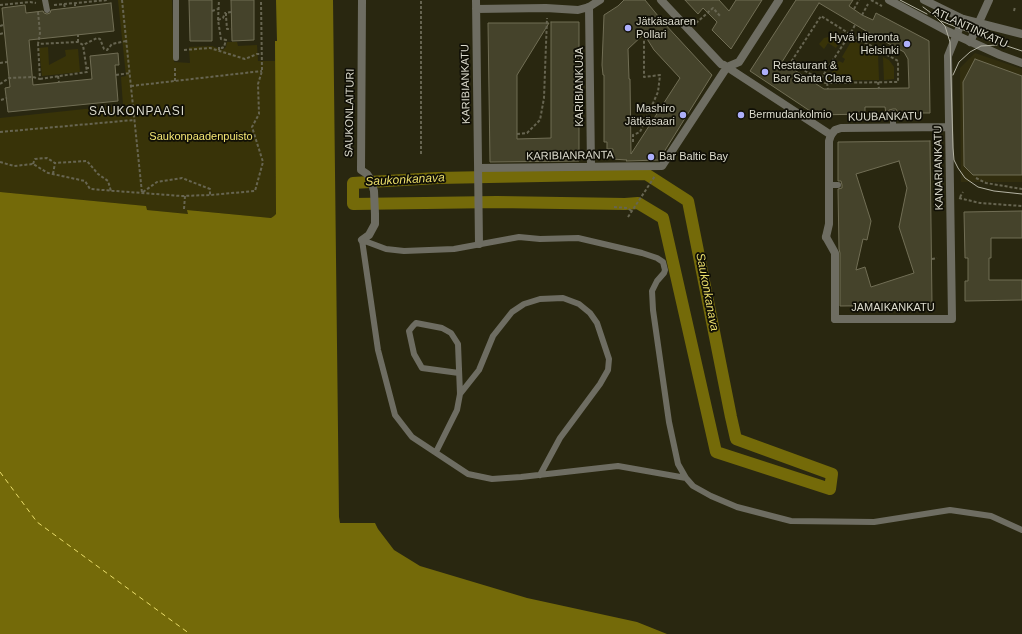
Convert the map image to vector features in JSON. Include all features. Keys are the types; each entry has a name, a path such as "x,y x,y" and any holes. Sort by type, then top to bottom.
{"street":[{"name":"SAUKONLAITURI","path":"362,0 361,170 372,180 375,214 375,224 369,235 362,240"},
{"name":"KARIBIANKATU","path":"476,0 479,244"},
{"path":"476,9 546,8 578,10 589,7 600,0"},
{"path":"661,0 724,66 831,135 829,141 829,185"},
{"path":"724,66 739,62 779,0"},
{"name":"ATLANTINKATU","path":"888,0 970,42 1022,63"},
{"name":"ATLANTINKATU","path":"924,0 963,19 1022,34"},
{"path":"970,42 989,0"},
{"name":"KARIBIANKUJA","path":"589,7 591,167"},
{"name":"KANARIANKATU","path":"952,319 948,56 963,19"},
{"name":"KARIBIANRANTA","path":"479,170 662,166 724,66"},
{"name":"KUUBANKATU","path":"831,135 835,130 841,128 949,127"},
{"name":"JAMAIKANKATU","path":"829,185 829,224 826,237 835,253 835,319 952,319"}],"lane":[{"path":"45,0 46,10"},
{"path":"176,0 176,58"},
{"path":"892,128 893,113"},
{"path":"829,185 838,185"},
{"path":"686,478 618,466 492,479 468,474 412,437 395,415 378,350 362,240 386,249 404,252 454,250 519,237 540,239 578,238 657,258 663,262 666,270 657,281 652,291 653,310 669,422 678,464 686,478 693,486 711,496 737,507 791,521 874,522 950,510 991,516 1022,530"},
{"path":"460,394 479,370 493,336 512,312 524,304 540,299 562,298 579,304 590,313 597,323 609,359 608,370 600,384 560,438 540,475"},
{"path":"436,452 457,410 460,394 458,344 451,333 442,328 416,323 409,331 414,354 422,368 459,373"}],"path":[{"path":"122,0 142,193"},
{"path":"219,0 218,20 221,39 226,40 224,47 219,47 219,50"},
{"path":"0,162 14,166 33,164 48,173 85,181 90,189 185,196 255,191 263,162 252,127 259,114 258,84 262,71 261,0"},
{"path":"421,0 421,154"},
{"path":"854,9 859,0"},
{"path":"64,4 65,8"},
{"path":"862,14 868,4"},
{"path":"1014,11 1015,7"},
{"path":"517,134 527,133 540,120 544,98 546,8"},
{"path":"689,29 713,8 721,17"},
{"path":"212,11 218,10"},
{"path":"38,11 40,33 38,44 40,78"},
{"path":"218,20 223,18 225,13 231,12"},
{"path":"226,13 227,28 231,28"},
{"path":"790,67 793,63 791,62 821,16 898,61 898,82 824,83 793,63"},
{"path":"820,80 856,25"},
{"path":"0,34 4,33"},
{"path":"78,35 78,42"},
{"path":"633,142 633,135 640,132 658,92 660,75 644,77 644,40 649,36"},
{"path":"83,45 97,38 100,39 104,49 107,50 112,44 126,41"},
{"path":"38,44 78,42 83,45"},
{"path":"0,84 9,78 40,78 87,72 83,45"},
{"path":"176,50 210,48 245,59 257,54 262,54"},
{"path":"0,63 7,62"},
{"path":"86,68 91,68"},
{"path":"175,69 175,81"},
{"path":"131,86 262,71"},
{"path":"116,75 130,73"},
{"path":"808,79 811,75"},
{"path":"58,76 59,82"},
{"path":"878,82 878,89"},
{"path":"827,83 828,89"},
{"path":"1,100 6,98"},
{"path":"0,132 134,120"},
{"path":"33,164 34,159 47,158 55,163 87,161 98,174 108,181 111,191"},
{"path":"53,174 55,163"},
{"path":"142,193 157,182 182,178 210,189 210,195"},
{"path":"628,217 654,178"},
{"path":"976,178 986,183 1022,189"},
{"path":"184,208 185,196"},
{"path":"960,198 980,203 1022,206"},
{"path":"614,207 633,210"},
{"path":"932,259 937,258"}],"shaded area":[{"path":"276,0 333,0 340,523 375,523 394,550 420,566 527,598 637,622 667,634 0,634 0,192 146,206 147,210 188,214 187,210 271,218 274,216 276,214"},
{"path":"975,53 1022,69 1022,182 961,182 960,68"}],"green space":[{"name":"Saukonpaadenpuisto","path":"118,0 172,0 174,62 190,63 189,47 212,46 223,50 226,47 227,42 237,42 238,46 257,45 258,61 275,61 276,214 274,216 271,218 188,210 188,214 146,210 146,206 0,192 0,118 123,105 121,77 126,76"},
{"path":"842,34 844,35 836,48 828,43 824,49 819,44 824,38"},
{"path":"852,40 878,54 879,80 828,79 839,61 843,63 845,59 842,57"},
{"path":"48,47 49,65 66,56 65,50 78,49 80,72 42,76 39,48"},
{"path":"883,57 889,60 894,67 894,79 884,80"}],"building":[{"path":"189,0 212,0 212,41 190,41"},
{"path":"231,0 254,0 254,40 232,41"},
{"path":"624,0 645,0 663,22 712,75 659,160 626,161 627,160 612,159 613,149 607,149 607,142 604,142 604,75 602,65 604,15","holes":["644,34 654,50 680,78 631,154 628,49"]},
{"path":"685,0 719,0 729,11 736,0 762,0 731,49 712,30 717,22 703,8 698,14"},
{"path":"796,0 853,0 849,6 862,15 873,20 876,13 929,41 930,113 898,113 896,109 893,109 889,110 888,114 886,114 885,107 865,107 865,114 816,115 750,71","holes":["819,3 904,52 908,59 909,88 824,89 782,62"]},
{"path":"111,3 114,31 29,40 33,85 92,79 90,56 118,53 119,65 115,65 118,101 8,112 5,88 10,87 2,8 25,5 26,13 43,11 47,14 50,13 51,10"},
{"path":"551,22 579,22 579,161 490,162 488,23 549,23 517,75 517,139 551,138"},
{"path":"975,59 1022,76 1022,175 973,175 964,166 963,82"},
{"path":"930,141 932,305 840,306 838,189 842,188 842,185 841,181 838,181 838,142","holes":["899,161 907,188 899,227 914,273 871,287 865,267 856,270 863,239 867,240 871,221 856,174"]},
{"path":"1022,211 1022,238 991,238 989,280 1022,280 1022,300 965,301 965,281 968,281 968,258 965,258 964,212"}],"waterway":[{"name":"Saukonkanava","path":"646,174 688,201 736,439 832,474 830,489 716,452 663,218 638,203 497,202 353,204 353,183 437,178 646,174"}],"ferry route":[{"path":"0,472 37,522 190,634"}],"tram line":[{"path":"900,0 927,14"},
{"path":"923,7 945,26 950,42 953,148 954,160 958,168 965,178 978,187 994,191 1022,194"},
{"path":"941,21 1022,51"},
{"path":"953,75 959,62 970,52 981,46 997,45"}],"place":[{"name":"Jätkäsaaren Pollari","path":"628,28"},
{"name":"Hyvä Hieronta Helsinki","path":"907,44"},
{"name":"Restaurant & Bar Santa Clara","path":"765,72"},
{"name":"Mashiro Jätkäsaari","path":"683,115"},
{"name":"Bermudankolmio","path":"741,115"},
{"name":"Bar Baltic Bay","path":"651,157"}],"district":[{"name":"SAUKONPAASI","path":"137,112"}]}
